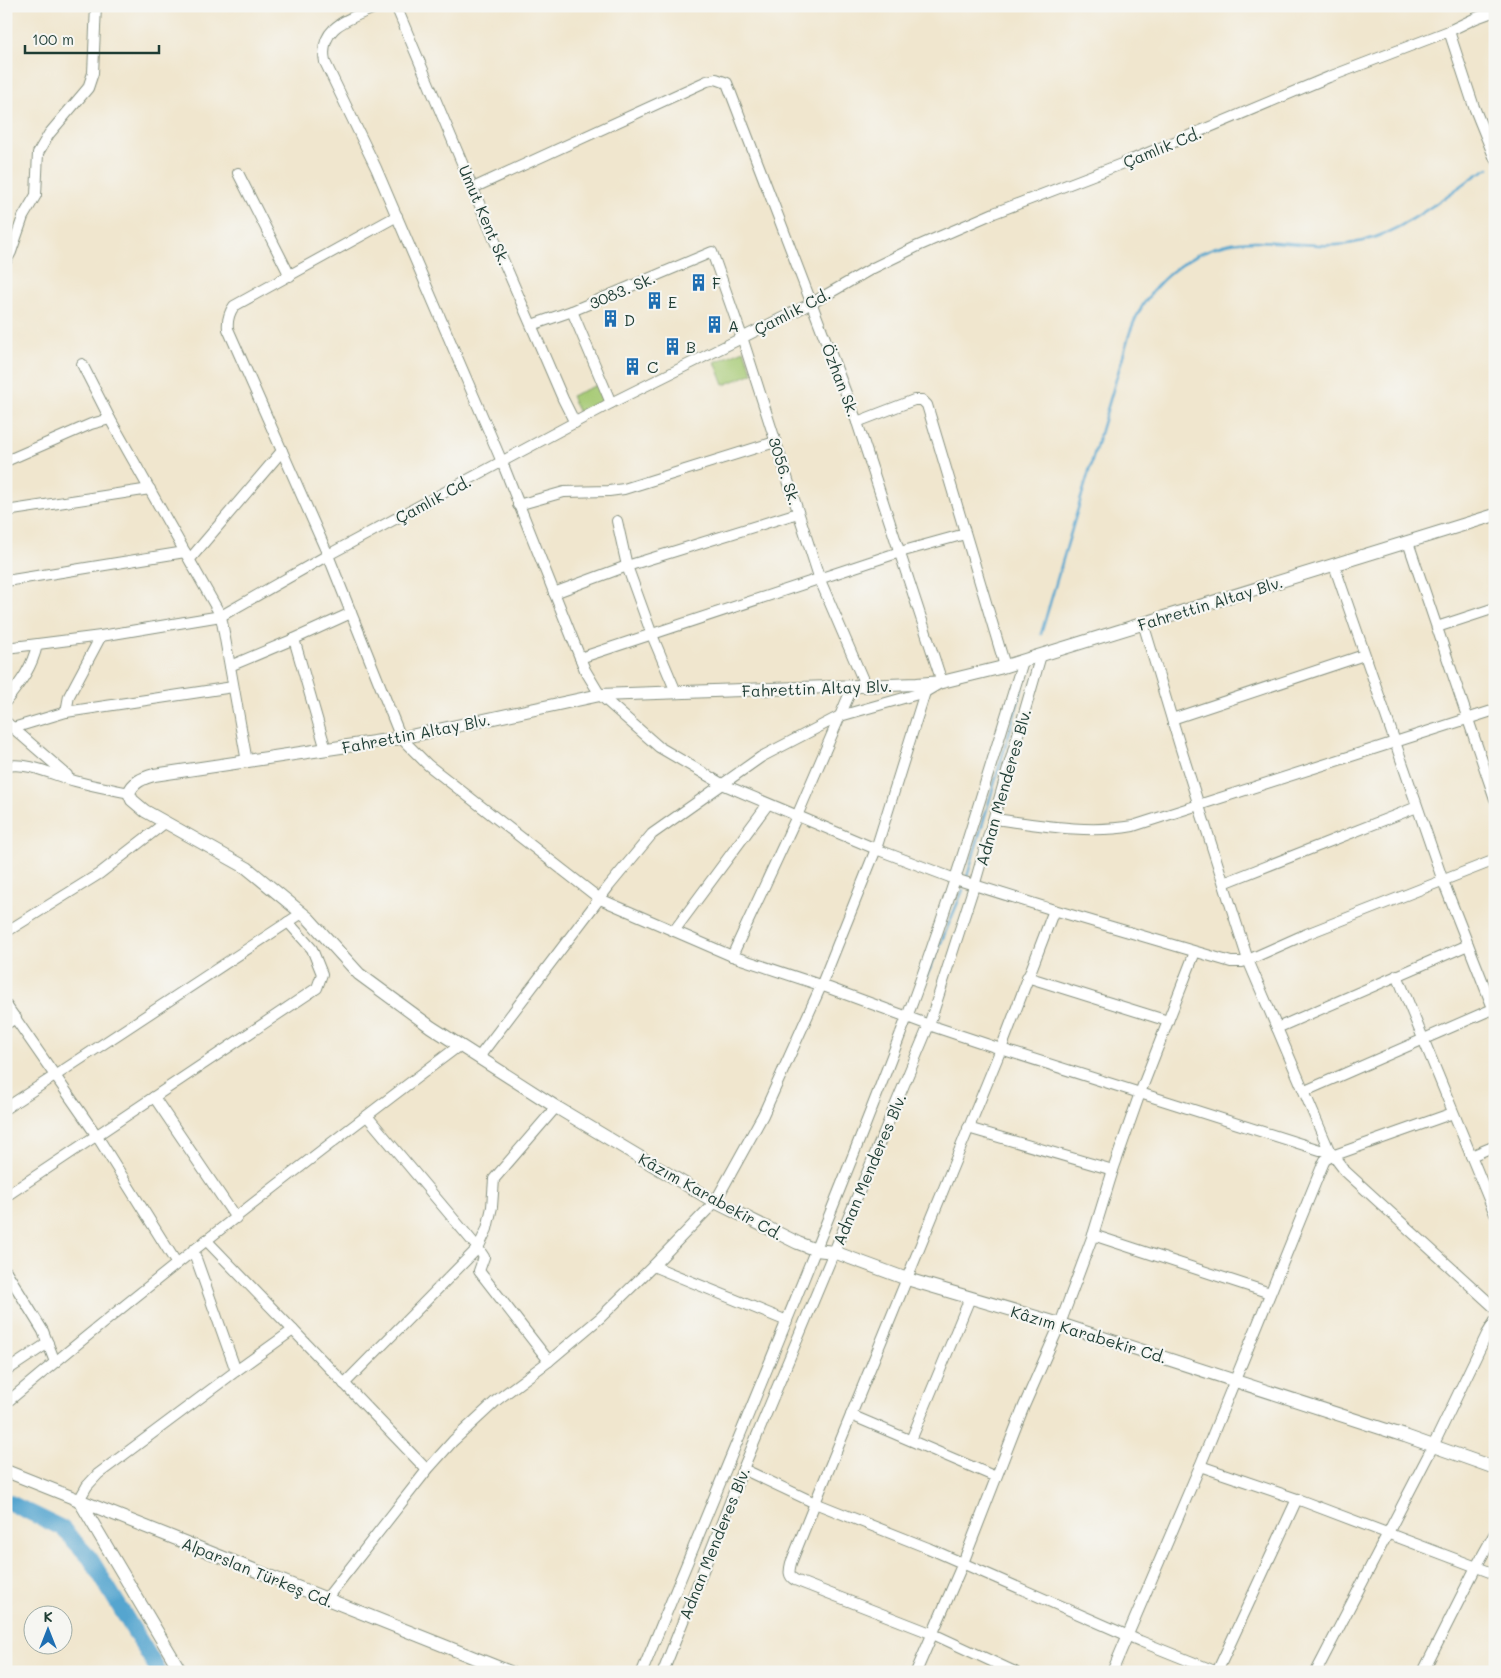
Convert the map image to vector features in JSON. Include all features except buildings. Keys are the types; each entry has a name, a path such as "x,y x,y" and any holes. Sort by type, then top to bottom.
{"street":[{"path":"6,261 23,217 36,195 38,153 49,134 88,88 92,73 96,6"},
{"path":"378,6 334,27 326,40 325,62 367,149 502,462 580,658 600,694 660,747 722,784 876,849 955,879 1232,962 1248,960 1304,935 1495,860"},
{"name":"Umut Kent Sk.","path":"396,6 563,399 575,423"},
{"name":"Çamlık Cd.","path":"6,648 101,636 221,616 328,555 611,403 812,303 873,268 958,228 1124,163 1329,77 1449,31 1495,11"},
{"path":"1449,31 1474,107 1495,158"},
{"name":"Özhan Sk.","path":"473,188 707,81 716,80 727,83 857,422 942,682"},
{"path":"238,173 290,276"},
{"path":"396,216 234,306 227,322 228,329 328,555 401,738 428,765 600,899 732,956 929,1025 1330,1153 1454,1113"},
{"name":"3083. Sk.","path":"532,325 572,311 712,252"},
{"name":"3056. Sk.","path":"712,252 742,337 820,580 866,687"},
{"path":"572,311 611,403"},
{"path":"82,364 110,419 221,616 247,762"},
{"path":"857,422 910,401 924,401 927,405 1005,666"},
{"path":"6,461 91,424 110,419"},
{"path":"518,505 564,492 624,489 775,442"},
{"path":"6,581 188,555 282,451"},
{"path":"6,511 150,489"},
{"path":"554,593 627,566 798,513"},
{"name":"Fahrettin Altay Blv.","path":"130,793 135,784 144,778 154,775 401,738 600,694 852,688 942,682 1023,661 1495,515"},
{"path":"617,521 627,566 652,635 676,692"},
{"path":"580,658 900,552 965,534"},
{"path":"1408,542 1495,799"},
{"path":"1305,1091 1494,1010 1442,881 1334,564"},
{"path":"1437,627 1495,608"},
{"path":"230,666 294,640 351,613"},
{"path":"1143,623 1248,960 1330,1153 1345,1171 1495,1308"},
{"path":"66,712 69,696 101,636"},
{"path":"294,640 326,750"},
{"path":"6,702 25,677 32,664 37,645"},
{"name":"Adnan Menderes Blv.","path":"662,1672 743,1469 929,1025 974,886 1041,655"},
{"path":"1172,719 1364,655"},
{"name":"Adnan Menderes Blv.","path":"642,1672 816,1250 907,1016 955,879 1023,661"},
{"path":"479,1057 609,886 652,834 761,756 840,716 925,692 942,682"},
{"path":"10,725 66,712 233,687"},
{"path":"732,956 797,816 852,688"},
{"path":"326,1599 427,1470 453,1441 497,1400 549,1361 600,1318 715,1202 763,1114 821,986 876,849 925,692"},
{"path":"994,819 1085,830 1106,830 1133,826 1495,710"},
{"path":"10,725 73,781"},
{"path":"6,766 16,764 44,769 73,781 130,793"},
{"name":"Kâzım Karabekir Cd.","path":"130,793 132,800 145,810 247,868 302,913 359,974 431,1026 556,1107 715,1202 816,1250 834,1252 908,1279 1060,1324 1234,1380 1495,1468"},
{"path":"674,931 768,804"},
{"path":"1224,883 1417,807"},
{"path":"6,932 100,874 166,822"},
{"path":"1015,1672 1002,1669 933,1634 792,1578 789,1572 814,1503 908,1279 1001,1049 1054,910"},
{"path":"6,1108 302,913"},
{"path":"6,1196 317,988 322,974 312,949 288,922"},
{"path":"1277,1028 1468,945"},
{"path":"916,1672 963,1564 1024,1406 1060,1324 1093,1235 1140,1093 1195,952"},
{"path":"1397,975 1495,1214"},
{"path":"1027,977 1168,1020"},
{"path":"6,1005 97,1136 177,1264"},
{"path":"6,1024 16,1018"},
{"path":"6,1403 193,1250 460,1045"},
{"path":"154,1097 236,1218"},
{"path":"344,1384 478,1248 487,1229 492,1207 494,1179 556,1107"},
{"path":"367,1116 478,1248 484,1257 478,1271 549,1361"},
{"path":"968,1128 1114,1170"},
{"path":"1471,1156 1495,1146"},
{"path":"1112,1672 1200,1466 1320,1168 1330,1153"},
{"path":"1093,1235 1270,1293"},
{"path":"206,1240 427,1470"},
{"path":"193,1250 236,1370"},
{"path":"653,1266 787,1321"},
{"path":"6,1271 9,1282 43,1331 54,1362"},
{"path":"910,1440 970,1298"},
{"path":"1316,1672 1433,1446 1495,1321"},
{"path":"181,1672 79,1500 87,1486 98,1474 236,1370 293,1330"},
{"path":"6,1371 48,1343"},
{"path":"851,1415 996,1477"},
{"path":"1200,1466 1298,1499 1495,1574"},
{"path":"743,1469 814,1503 1217,1672 1298,1499"},
{"name":"Alparslan Türkeş Cd.","path":"6,1471 510,1672"},
{"path":"1436,1672 1424,1670 1476,1567 1495,1534"}],"green space":[{"path":"744,350 753,373 724,385 715,362"},
{"path":"597,385 605,402 579,413 571,396"}],"waterway":[{"path":"1041,634 1130,332 1150,295 1163,280 1196,255 1215,247 1236,242 1257,241 1337,245 1350,244 1378,236 1408,221 1489,168"},
{"path":"967,877 1022,689"},
{"path":"927,976 963,890"},
{"path":"6,1501 62,1528 90,1558 159,1672"}],"place":[{"name":"F","path":"698,282"},
{"name":"E","path":"654,301"},
{"name":"D","path":"610,319"},
{"name":"A","path":"714,325"},
{"name":"B","path":"672,346"},
{"name":"C","path":"633,366"}]}
